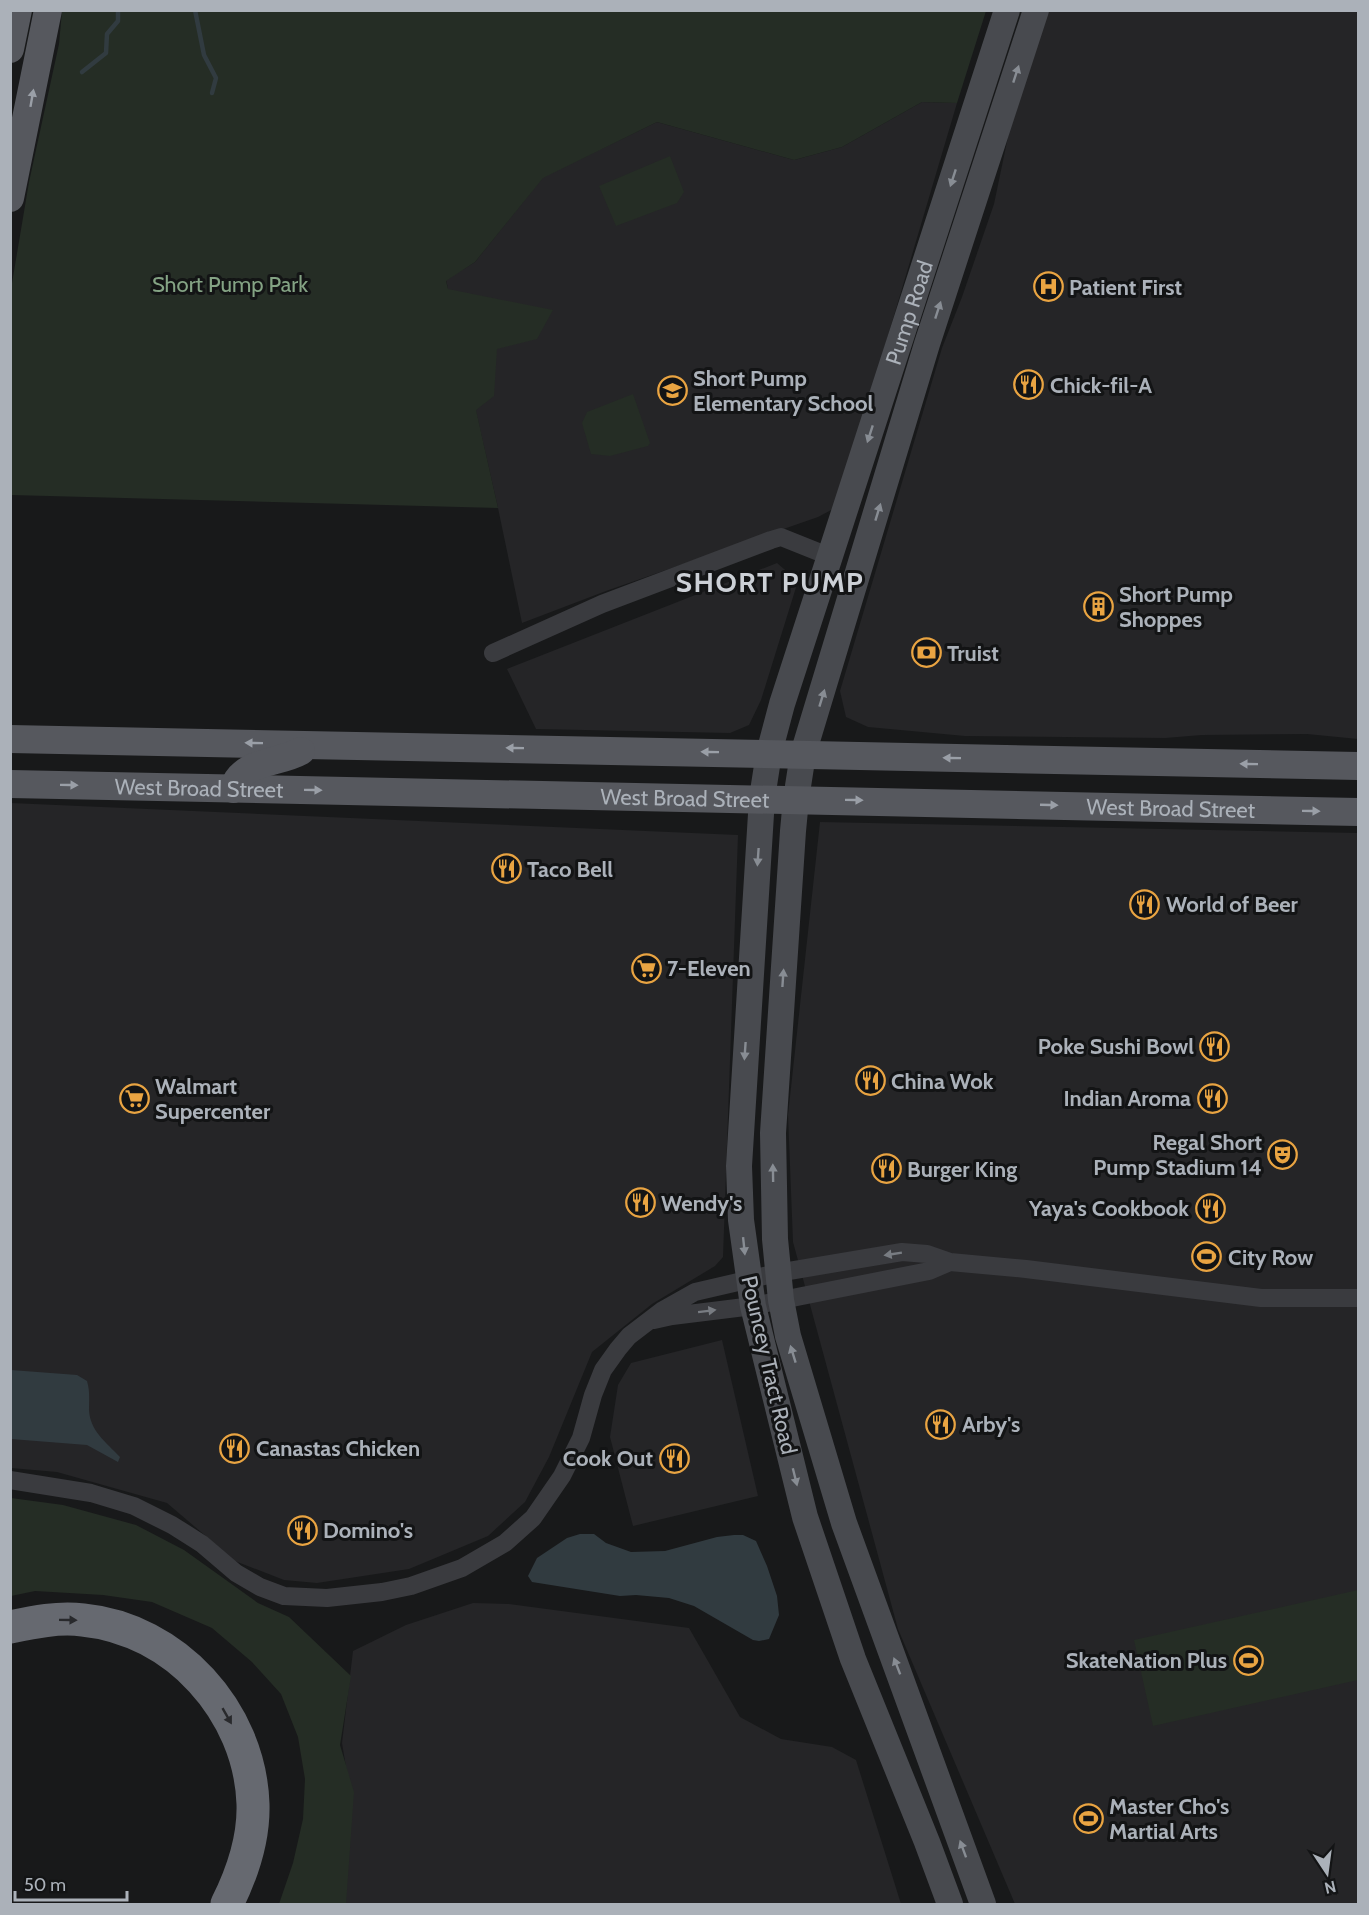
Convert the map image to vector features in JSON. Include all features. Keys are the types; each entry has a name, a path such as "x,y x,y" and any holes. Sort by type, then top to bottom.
{"highway":[{"path":"10,1627 56,1619 82,1620 130,1631 156,1643 173,1655 190,1668 209,1690 237,1732 250,1778 253,1805 246,1854 227,1905"}],"main road":[{"path":"10,50 18,10"},
{"path":"10,198 48,10"},
{"name":"Pump Road","path":"769,753 782,704 1007,10"},
{"name":"Pump Road","path":"796,799 803,754 927,344 1036,10"},
{"name":"West Broad Street","path":"10,739 1359,766"},
{"path":"234,789 239,777 251,768 282,760 313,744"},
{"name":"Pouncey Tract Road","path":"769,753 762,798 739,1166 741,1220 748,1279 805,1517 853,1659 950,1905"},
{"name":"West Broad Street","path":"10,784 1359,812"},
{"name":"Pouncey Tract Road","path":"796,799 774,1105 773,1170 777,1273 781,1300 788,1336 844,1523 983,1905"}],"street":[{"path":"493,653 602,604 781,537 831,557"},
{"path":"10,1480 91,1493 134,1506 172,1525 202,1544 244,1578 269,1592 284,1596 335,1597 382,1592 411,1586 462,1568 505,1543 533,1518 562,1476 581,1438 593,1395 603,1370 630,1336 663,1310 694,1292 777,1273 902,1252 927,1254 950,1262 1261,1298 1359,1298"},
{"path":"650,1321 781,1300 929,1271 950,1262"}],"shaded area":[{"path":"1048,11 1358,11 1358,739 1307,734 1202,735 1165,738 965,736 868,727 846,717 840,691 942,348 994,204 1009,132"},
{"name":"Short Pump Elementary School","path":"922,102 957,103 839,501 835,508 818,517 606,591 522,623 446,280 475,262 543,177 657,122 794,160 842,147"},
{"path":"777,563 798,581 761,700 749,725 730,733 536,729 507,669"},
{"path":"11,803 738,835 723,1257 715,1266 652,1304 592,1352 549,1457 525,1502 488,1536 409,1569 317,1583 284,1580 235,1561 167,1503 57,1472 11,1468"},
{"path":"820,822 1358,833 1358,1904 1015,1904 898,1629 793,1242 788,1115"},
{"path":"722,1340 758,1496 633,1526 610,1437 618,1385 631,1363"},
{"path":"11,1370 77,1375 87,1381 92,1424 120,1457 118,1462 87,1445 11,1439"},
{"path":"580,1534 594,1534 606,1543 631,1552 665,1551 717,1537 734,1535 743,1535 756,1541 777,1596 779,1615 769,1639 753,1640 694,1606 669,1598 620,1596 532,1582 528,1576 537,1558 567,1538"},
{"path":"473,1603 509,1604 689,1628 740,1717 781,1739 832,1747 856,1760 901,1904 335,1904 349,1785 342,1743 353,1651 406,1625"}],"green space":[{"name":"Short Pump Park","path":"62,11 986,11 957,103 922,102 842,147 794,160 657,122 543,178 475,262 446,281 448,289 553,310 537,339 497,349 494,396 476,410 498,508 11,495 11,289 29,182 59,44"},
{"path":"670,156 684,192 677,203 616,226 599,186"},
{"path":"633,394 650,443 648,446 610,456 591,454 582,423 587,412"},
{"path":"11,1498 63,1505 136,1525 184,1550 258,1603 289,1617 351,1676 340,1745 354,1792 346,1904 279,1904 293,1863 303,1819 305,1779 298,1737 281,1694 252,1662 212,1628 152,1602 103,1595 35,1591 11,1596"},
{"name":"SkateNation Plus","path":"1358,1590 1358,1680 1153,1726 1134,1640"}],"waterway":[{"path":"82,72 106,53 107,34 118,21 118,10"},
{"path":"195,10 204,55 216,78 212,93"}],"place":[{"name":"Patient First","path":"1048,287"},
{"name":"Chick-fil-A","path":"1029,385"},
{"name":"Short Pump Elementary School","path":"672,391"},
{"name":"Short Pump Shoppes","path":"1098,607"},
{"name":"Truist","path":"926,653"},
{"name":"Taco Bell","path":"506,869"},
{"name":"World of Beer","path":"1145,904"},
{"name":"7-Eleven","path":"646,968"},
{"name":"Poke Sushi Bowl","path":"1215,1046"},
{"name":"China Wok","path":"870,1081"},
{"name":"Indian Aroma","path":"1212,1098"},
{"name":"Walmart Supercenter","path":"134,1099"},
{"name":"Regal Short Pump Stadium 14","path":"1283,1155"},
{"name":"Burger King","path":"886,1169"},
{"name":"Wendy's","path":"640,1203"},
{"name":"Yaya's Cookbook","path":"1210,1208"},
{"name":"City Row","path":"1207,1257"},
{"name":"Arby's","path":"941,1424"},
{"name":"Canastas Chicken","path":"235,1448"},
{"name":"Cook Out","path":"674,1458"},
{"name":"Domino's","path":"302,1530"},
{"name":"SkateNation Plus","path":"1248,1660"},
{"name":"Master Cho's Martial Arts","path":"1088,1819"}],"district":[{"name":"SHORT PUMP","path":"770,582"}]}
